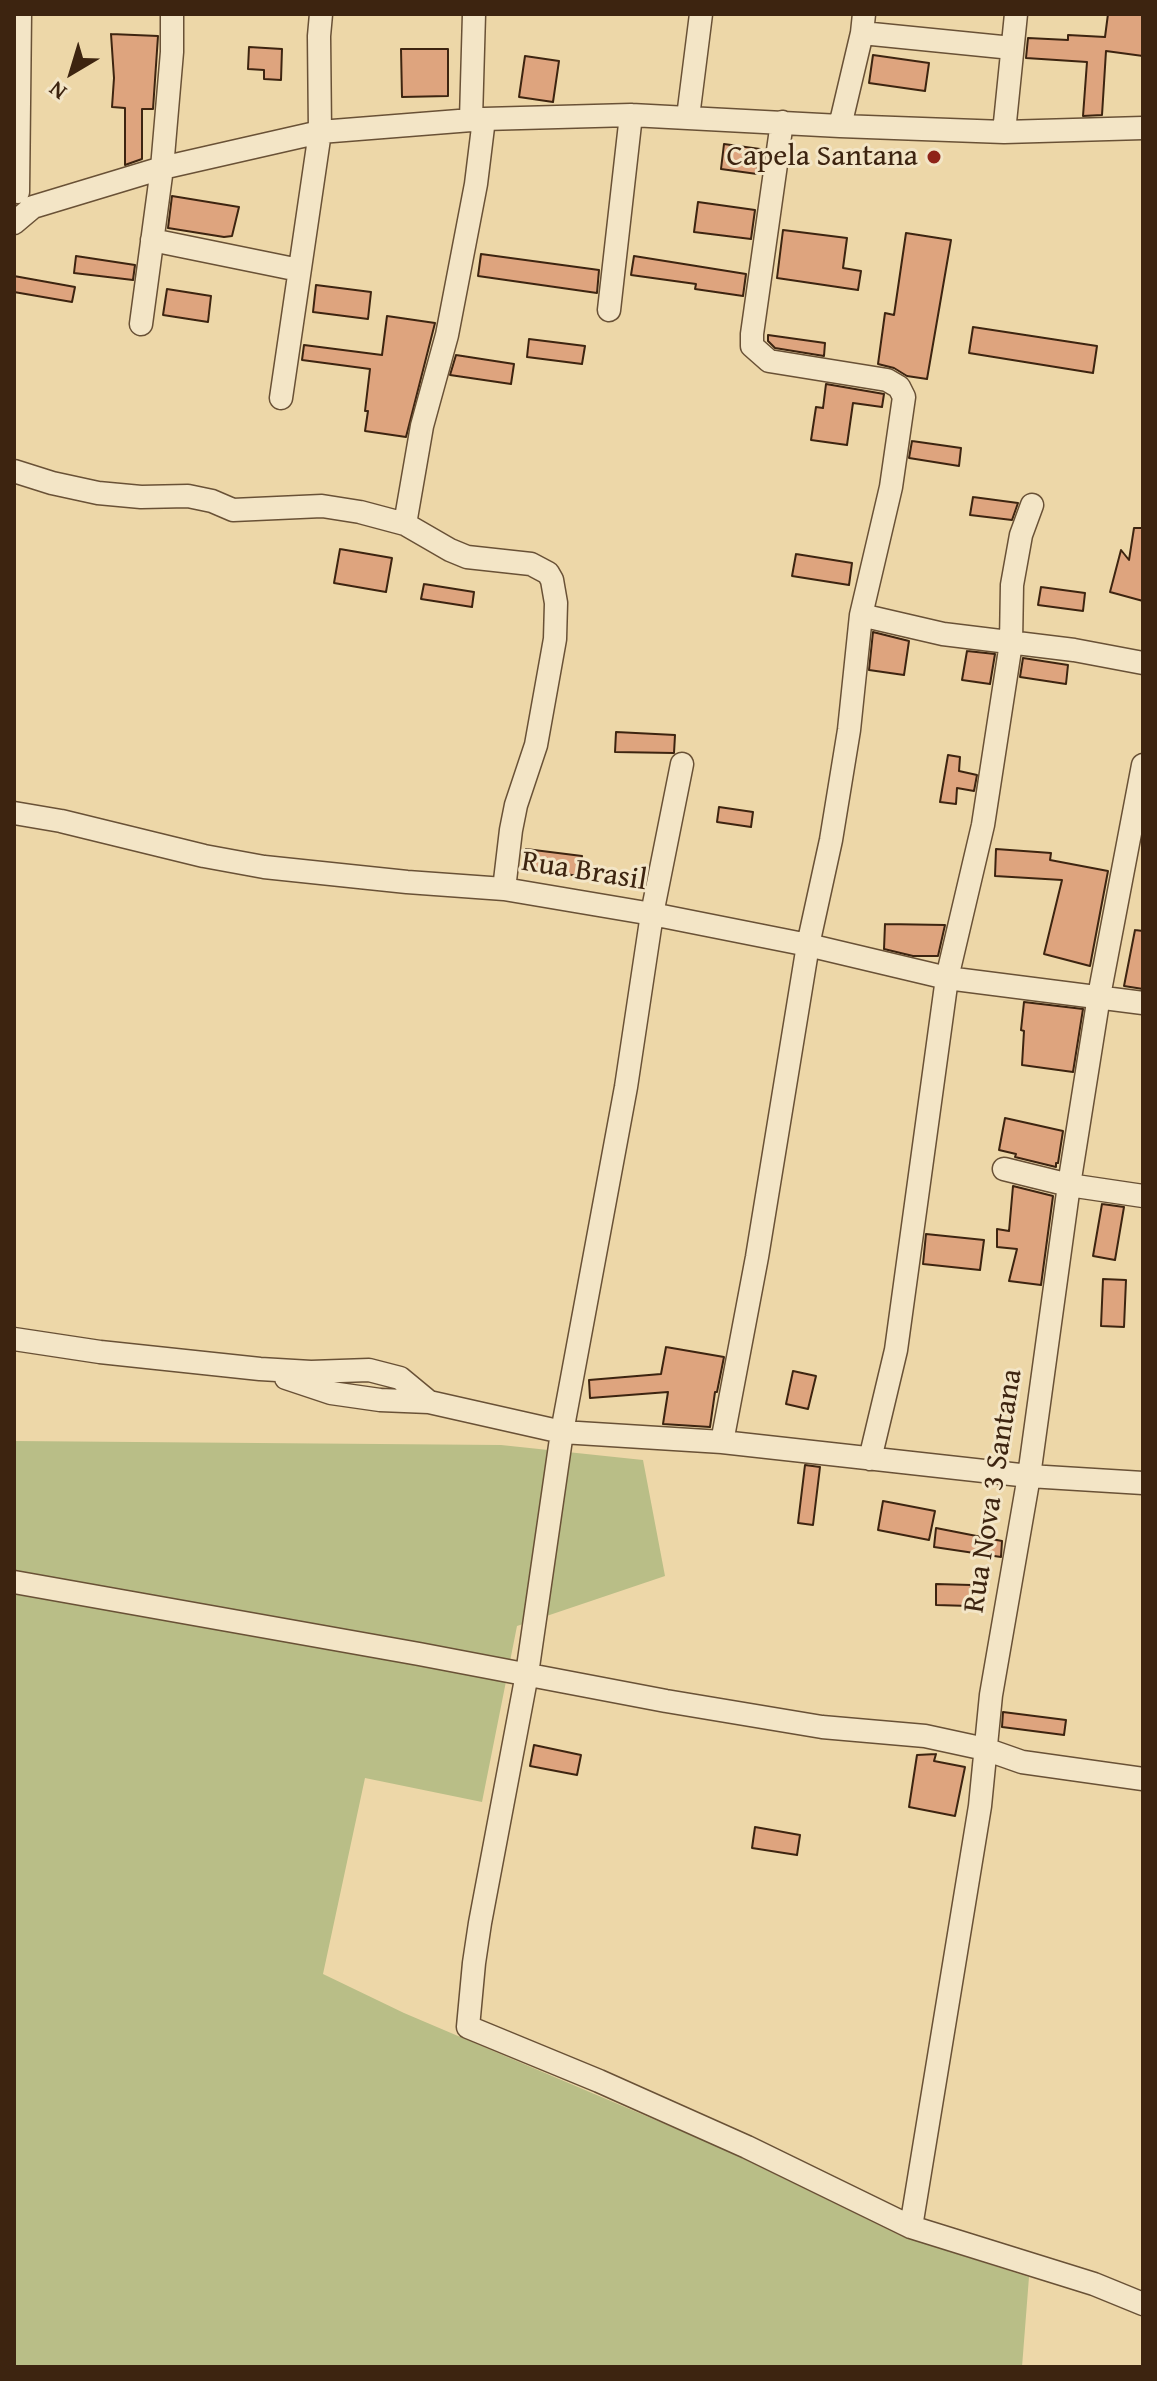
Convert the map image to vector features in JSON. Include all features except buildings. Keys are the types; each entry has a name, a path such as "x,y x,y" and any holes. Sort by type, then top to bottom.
{"street":[{"path":"14,223 22,196 20,14"},
{"path":"141,324 162,168 172,52 172,14"},
{"path":"281,398 320,132 321,14"},
{"path":"405,524 422,426 447,335 476,184 474,14"},
{"path":"688,117 701,14"},
{"path":"1004,132 1016,14"},
{"path":"840,126 863,24 1012,48"},
{"path":"22,196 320,132 477,119 631,115 1004,132 1143,128"},
{"path":"609,310 631,115"},
{"path":"722,1442 808,945 831,840 849,730 861,615 891,487 904,397 899,387 887,380 769,361 752,346 782,122"},
{"path":"152,240 299,270"},
{"path":"14,471 98,493 141,497 188,496 233,510 322,506 360,512 405,524 467,557 531,564 548,573 556,603 555,639 536,745 516,805 504,889"},
{"path":"870,1459 896,1350 947,978 983,825 1011,643 1012,585 1021,535 1032,505"},
{"path":"861,615 943,634 1074,650 1143,663"},
{"path":"682,764 652,914 626,1087 562,1432 527,1674 480,1923 468,2027 747,2147 911,2227 1094,2284 1143,2304"},
{"name":"Rua Nova 3 Santana","path":"911,2227 980,1806 991,1695 1029,1476 1069,1185 1099,996 1143,765"},
{"name":"Rua Brasil","path":"14,813 264,867 504,889 808,945 947,978 1143,1003"},
{"path":"1004,1169 1069,1185 1143,1196"},
{"path":"14,1339 100,1352 260,1369 311,1372 369,1370 400,1378 429,1402 562,1432 722,1442 1029,1476 1143,1483"},
{"path":"14,1582 764,1718 822,1727 925,1736 1052,1768 1143,1779"}],"green space":[{"path":"14,1441 501,1445 643,1460 665,1576 517,1626 482,1802 365,1778 323,1974 404,2013 719,2147 901,2236 1029,2277 1022,2367 14,2367"}],"place":[{"name":"Capela Santana","path":"934,157"}]}
